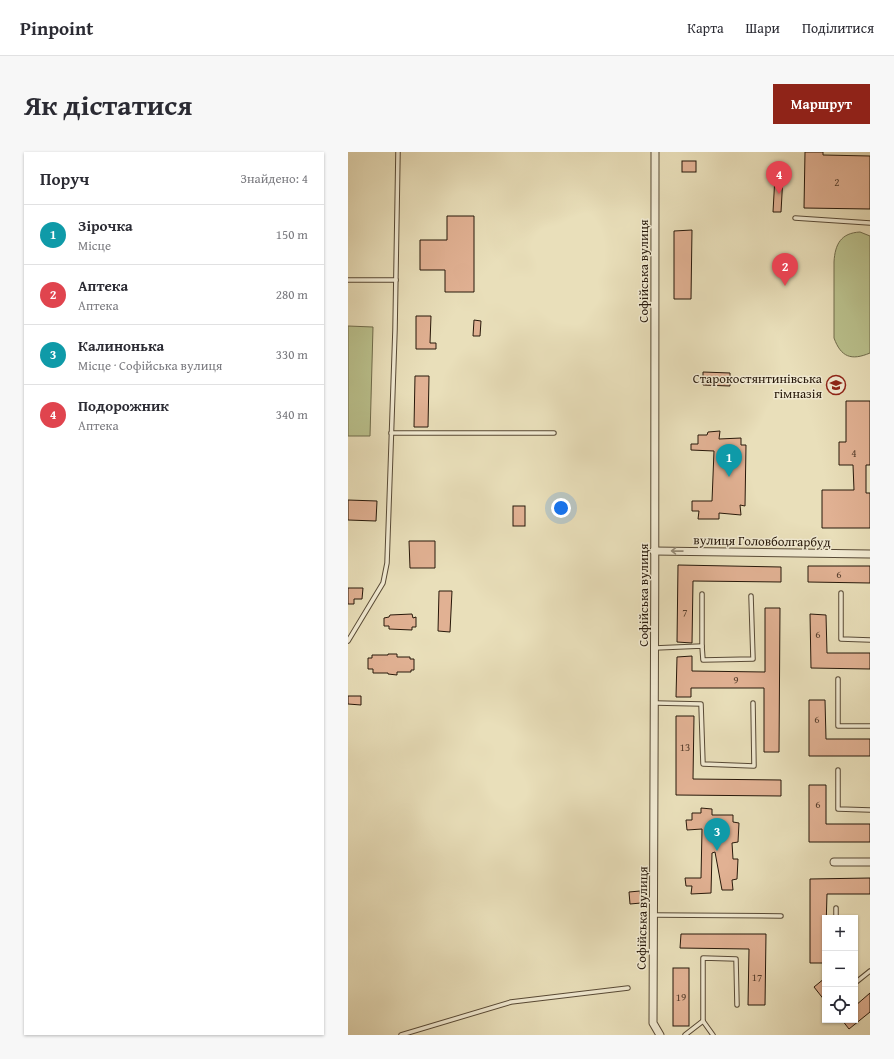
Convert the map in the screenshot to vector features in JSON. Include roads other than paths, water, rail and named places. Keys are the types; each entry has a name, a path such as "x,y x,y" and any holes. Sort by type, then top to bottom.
{"street":[{"name":"Софійська вулиця","path":"655,152 654,551 656,702 653,1023 660,1035"},
{"name":"вулиця Головболгарбуд","path":"654,551 870,554"},
{"path":"834,862 870,862"}],"lane":[{"path":"348,641 383,583 387,563 396,280 398,152"},
{"path":"795,218 870,223"},
{"path":"348,280 396,280"},
{"path":"391,433 554,432"},
{"path":"841,593 841,639 870,640"},
{"path":"702,594 703,660 752,659 751,596"},
{"path":"655,648 702,646"},
{"path":"838,679 838,726 870,726"},
{"path":"656,702 701,704 703,764 754,766 753,703"},
{"path":"838,770 838,809 870,810"},
{"path":"836,908 836,915"},
{"path":"654,915 781,916"},
{"path":"714,1035 704,1021 703,958 736,959 736,1005"},
{"path":"858,981 870,971"},
{"path":"400,1035 512,1002 628,988"},
{"path":"685,1035 704,1021"}],"place":[{"name":"Подорожник","path":"779,194"},
{"name":"Аптека","path":"785,286"},
{"name":"Старокостянтинівська гімназія","path":"836,385"},
{"name":"Зірочка","path":"729,477"},
{"name":"Калинонька","path":"717,851"}]}
